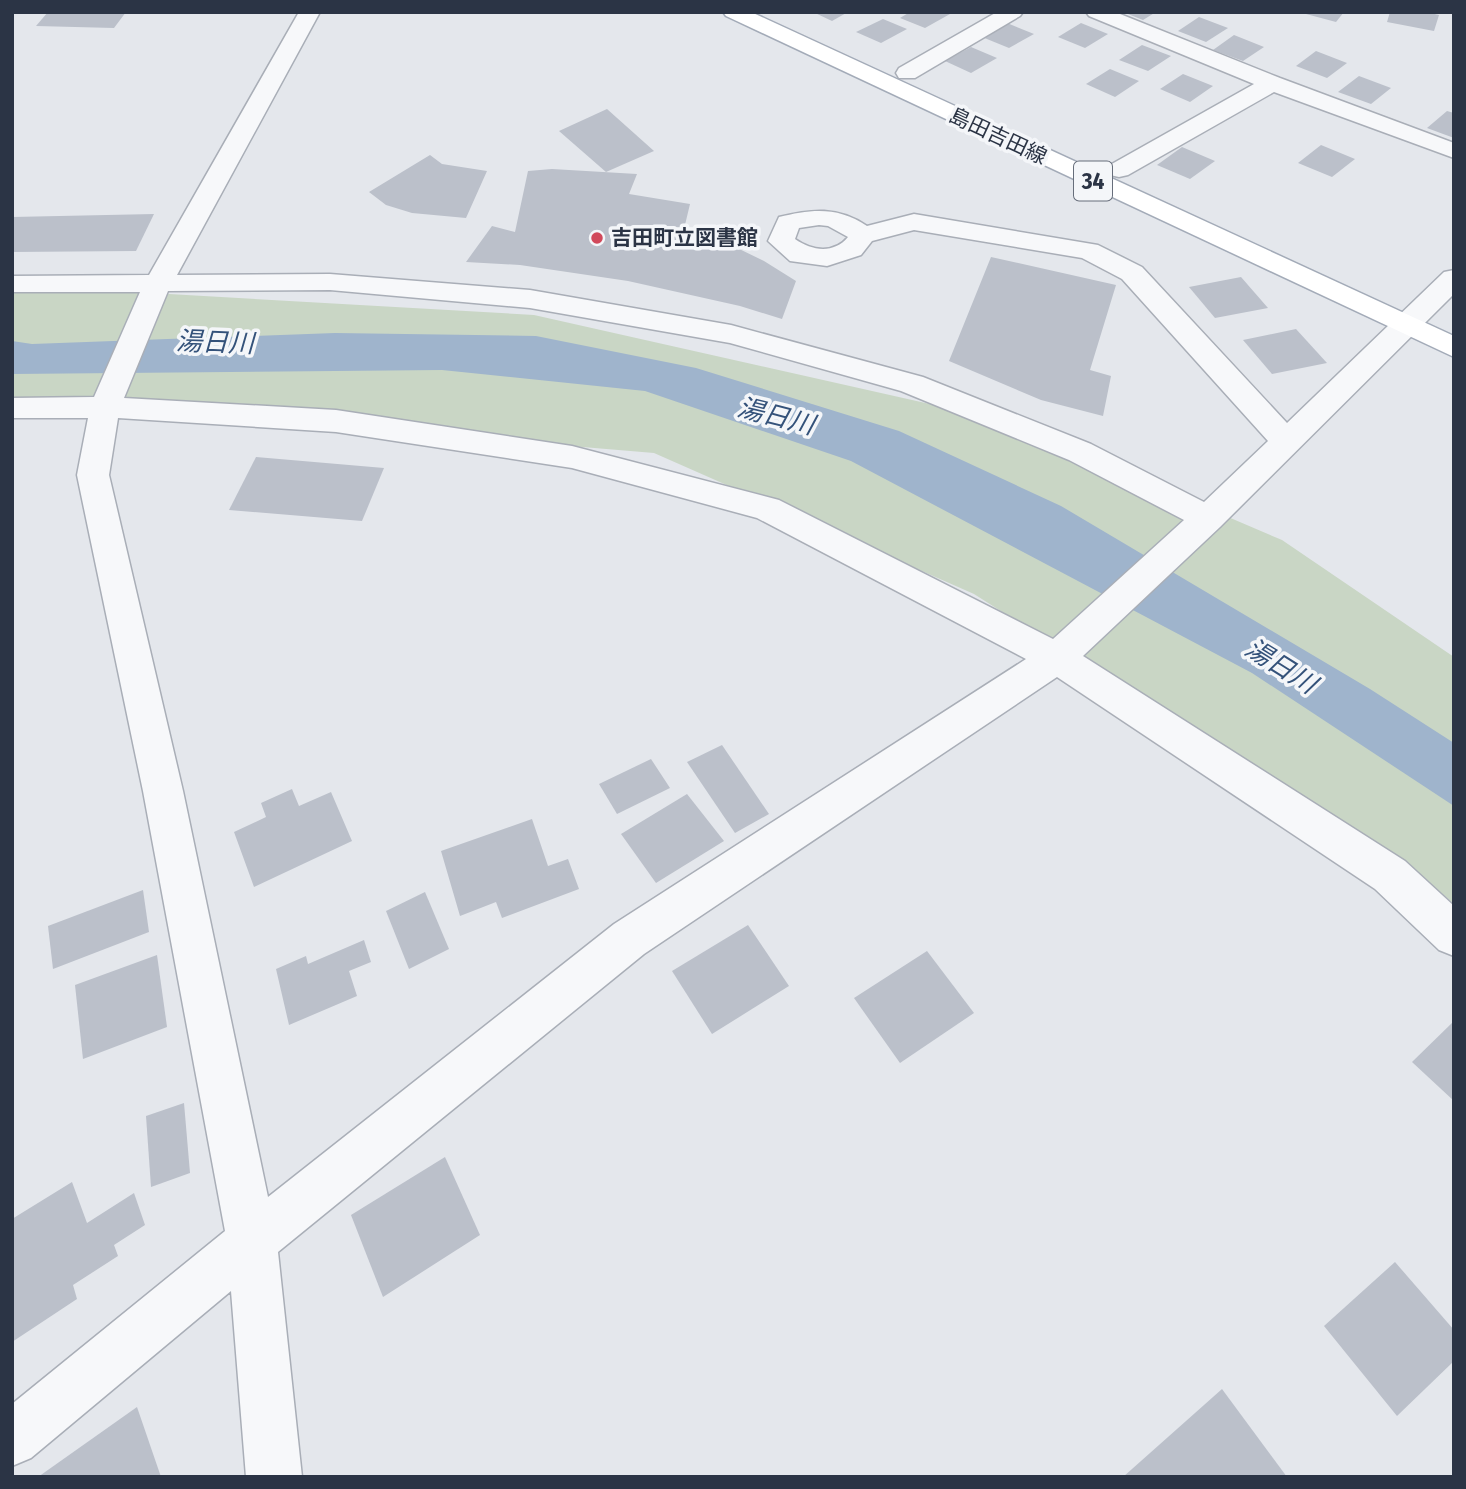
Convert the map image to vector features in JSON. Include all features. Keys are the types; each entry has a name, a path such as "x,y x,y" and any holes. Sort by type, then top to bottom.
{"main road":[{"name":"島田吉田線","path":"733,12 1420,310 1454,348"},
{"name":"島田吉田線","path":"774,12 1303,251"}],"street":[{"path":"274,1477 251,1241 163,791 93,475 112,391 157,285 310,12"},
{"path":"1096,12 1272,83 1454,151"},
{"path":"907,73 996,15"},
{"path":"1119,170 1272,83"},
{"path":"863,235 914,222 1089,251 1132,273 1286,441"},
{"path":"12,1439 251,1241 629,939 1057,658 1208,518 1454,278"},
{"path":"12,284 330,282 517,298 731,334 912,384 1080,452 1208,518"},
{"path":"12,408 112,391 336,421 572,457 767,509 1057,658 1390,875 1454,935"}],"green space":[{"path":"12,285 534,315 1001,420 1282,540 1454,657 1454,904 1439,891 974,594 654,453 105,407 12,406"}],"water":[{"name":"湯日川","path":"335,333 536,336 696,368 899,431 1061,506 1370,689 1454,743 1454,806 1252,673 851,461 645,391 442,370 12,374 12,341 32,344"}],"building":[{"path":"48,12 126,12 114,28 36,26"},
{"path":"813,12 848,12 832,21"},
{"path":"910,12 950,14 925,28 900,18"},
{"path":"1123,12 1156,12 1143,20"},
{"path":"1344,12 1336,22 1306,14"},
{"path":"1390,12 1426,12 1439,15 1434,31 1387,22"},
{"path":"1199,17 1228,28 1206,42 1178,31"},
{"path":"883,19 907,29 881,43 856,32"},
{"path":"1007,23 1034,34 1009,48 982,37"},
{"path":"1081,23 1108,34 1085,48 1058,37"},
{"path":"1234,35 1264,47 1243,61 1213,50"},
{"path":"1142,45 1171,56 1148,71 1119,60"},
{"path":"971,47 997,58 971,73 945,61"},
{"path":"1316,51 1347,63 1327,78 1296,66"},
{"path":"1110,69 1139,81 1115,97 1086,84"},
{"path":"1183,74 1213,86 1190,102 1160,89"},
{"path":"1359,76 1391,88 1371,104 1338,92"},
{"path":"607,109 654,151 606,172 559,131"},
{"path":"1447,111 1454,113 1454,138 1427,128"},
{"path":"1321,145 1355,159 1332,177 1298,163"},
{"path":"1182,147 1215,161 1190,179 1157,165"},
{"path":"430,155 442,164 487,171 466,218 412,213 386,205 369,192"},
{"name":"吉田町立図書館","path":"552,169 637,174 629,194 690,204 684,229 729,244 796,281 782,319 740,306 628,281 520,265 466,262 492,226 515,232 528,171"},
{"path":"154,214 136,251 12,252 12,217"},
{"path":"991,257 1116,285 1090,370 1111,376 1103,416 1041,400 949,361"},
{"path":"1241,277 1268,308 1215,318 1189,287"},
{"path":"1296,329 1327,363 1272,374 1243,340"},
{"path":"256,457 384,468 362,521 229,510"},
{"path":"722,745 769,814 735,833 687,762"},
{"path":"651,759 670,788 617,814 599,784"},
{"path":"292,789 299,806 331,792 352,841 254,887 234,832 266,817 261,803"},
{"path":"687,794 724,841 656,883 621,834"},
{"path":"532,819 548,866 568,859 579,889 502,918 496,902 460,916 441,851"},
{"path":"143,890 149,932 53,969 48,926"},
{"path":"425,892 449,949 409,969 386,911"},
{"path":"748,925 789,986 712,1034 672,971"},
{"path":"364,940 371,962 349,971 357,996 289,1025 276,969 306,956 308,964"},
{"path":"927,951 974,1013 900,1063 854,998"},
{"path":"157,955 167,1027 83,1059 75,985"},
{"path":"1454,1021 1454,1101 1412,1062"},
{"path":"184,1103 190,1173 151,1187 146,1116"},
{"path":"445,1157 480,1235 383,1297 351,1215"},
{"path":"72,1182 87,1223 134,1193 145,1225 114,1245 118,1256 73,1285 77,1299 12,1342 12,1219"},
{"path":"1395,1262 1454,1330 1454,1361 1397,1416 1324,1326"},
{"path":"1222,1389 1287,1477 1123,1477"},
{"path":"137,1407 161,1477 38,1477"}],"place":[{"name":"吉田町立図書館","path":"597,238"}]}
